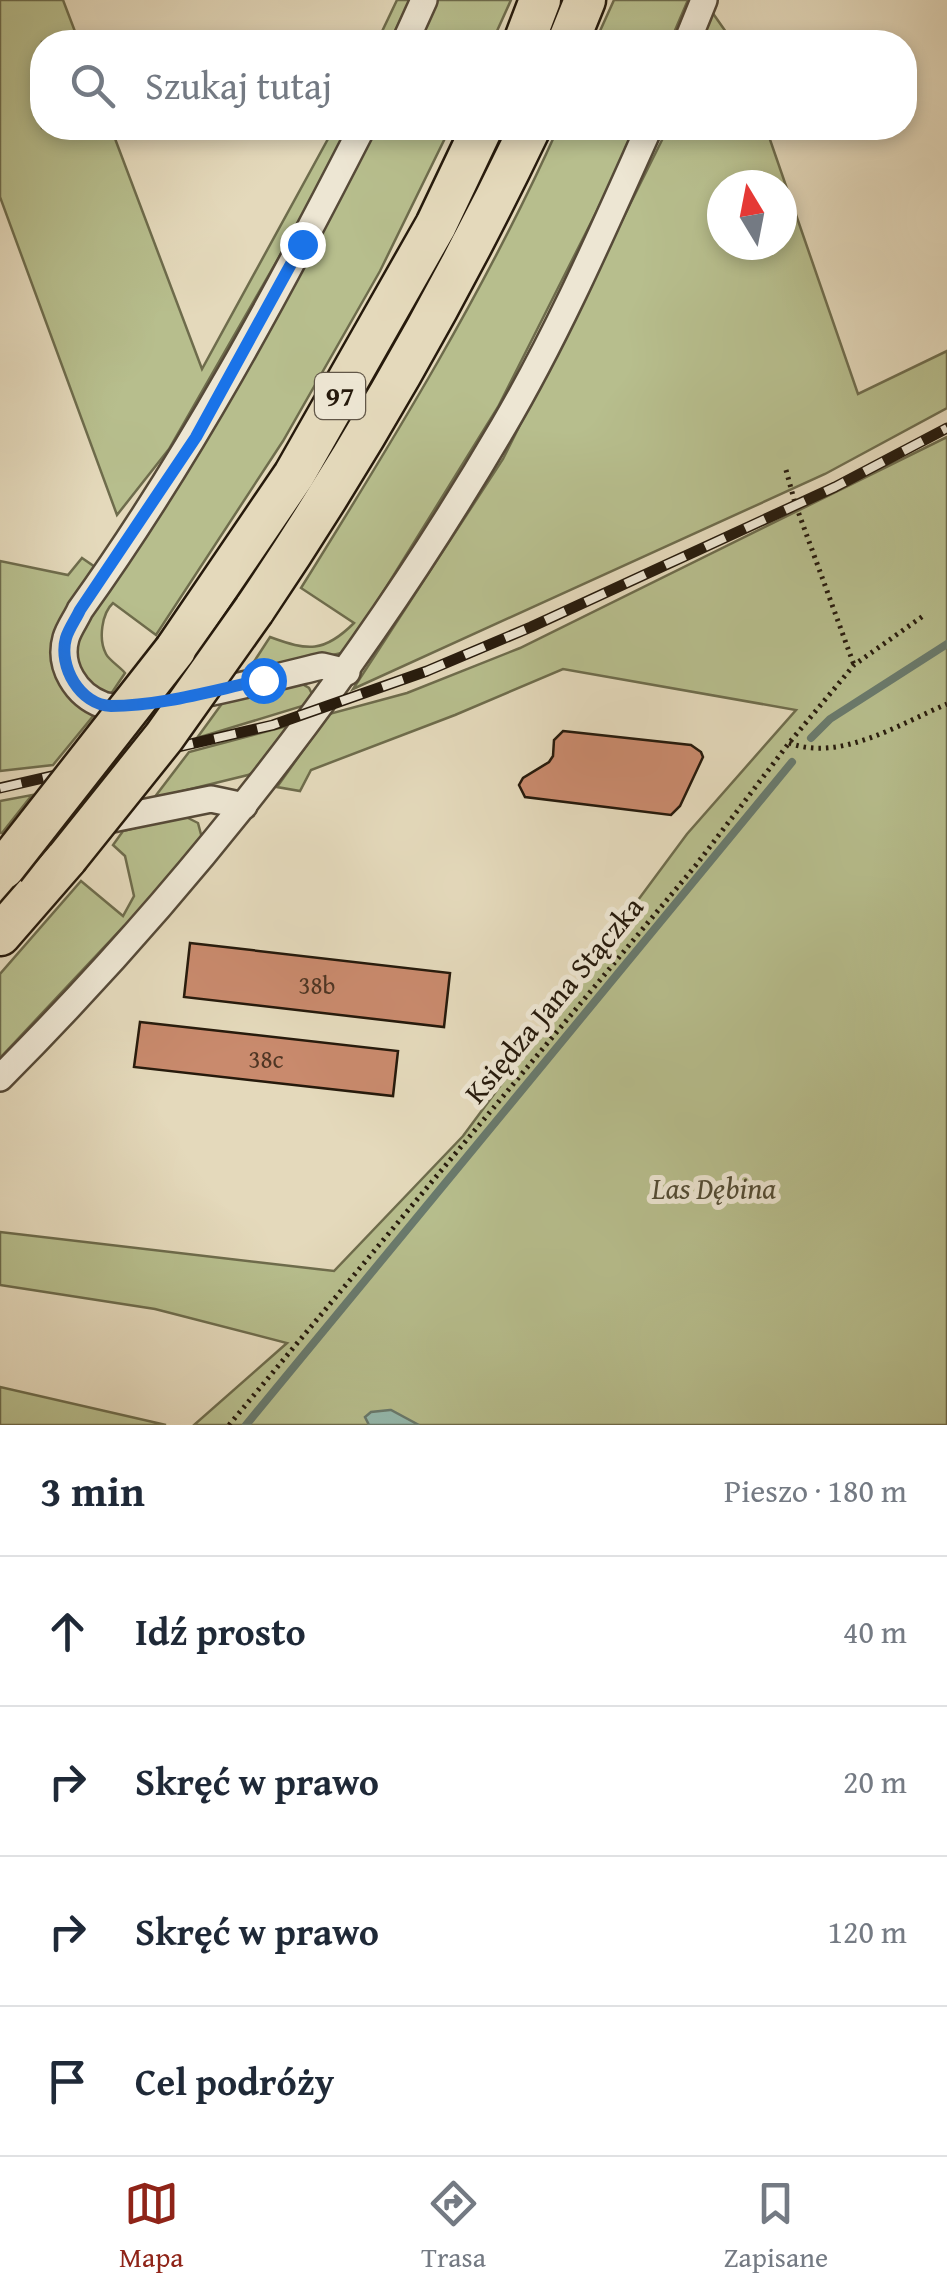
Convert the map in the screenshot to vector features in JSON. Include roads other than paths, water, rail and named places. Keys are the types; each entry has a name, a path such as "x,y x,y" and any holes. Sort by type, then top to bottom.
{"main road":[{"path":"529,30 540,0"},
{"path":"573,30 585,0"},
{"name":"97","path":"2,861 175,650 303,459 436,224 476,140"},
{"name":"97","path":"0,935 164,737 324,505 430,325 524,140"}],"street":[{"path":"410,30 424,0"},
{"path":"692,30 704,0"},
{"path":"347,672 322,666 168,700 106,706 74,684 66,666 65,640 80,610 196,437 356,140"},
{"path":"0,1078 166,898 244,806 347,672 505,424 600,238 644,140"},
{"path":"2,861 211,800 244,806"}],"water":[{"path":"390,1410 419,1425 369,1425 365,1417 371,1412"}],"waterway":[{"path":"811,738 830,719 947,644"},
{"path":"246,1425 792,762"}],"railway":[{"path":"0,788 273,725 427,671 835,487 947,428"}],"park label":[{"name":"Las Dębina","path":"714,1189"}]}
